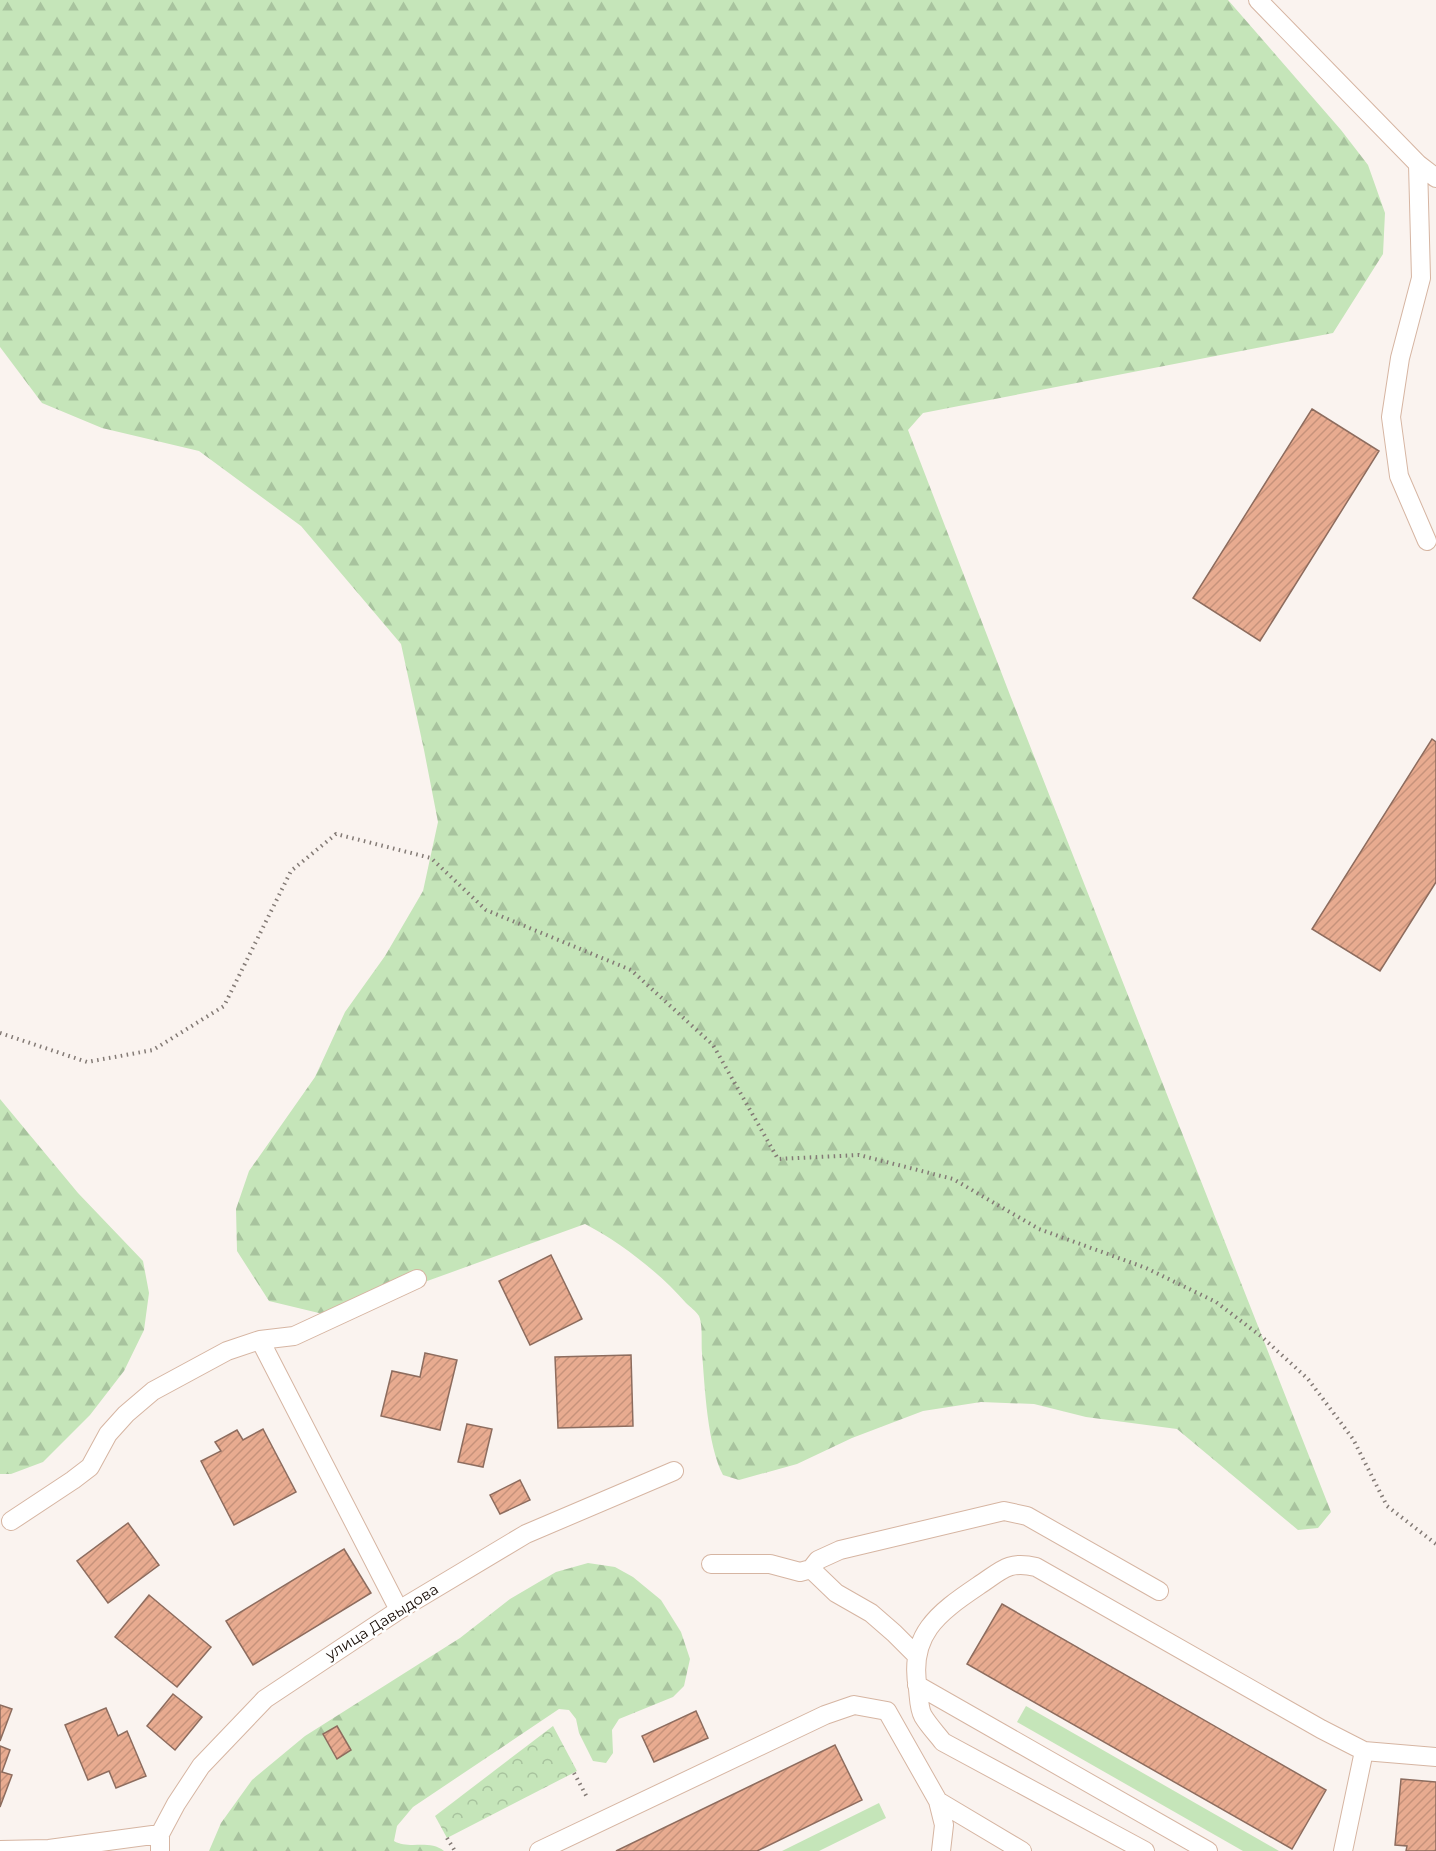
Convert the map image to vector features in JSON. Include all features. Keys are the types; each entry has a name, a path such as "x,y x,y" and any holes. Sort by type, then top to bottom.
{"lane":[{"path":"1258,0 1418,164 1436,178"},
{"path":"1418,164 1421,278 1400,358 1391,417 1399,476 1427,542"},
{"path":"11,1521 90,1467 108,1434 126,1414 153,1391 227,1351 260,1340 294,1336 417,1279"},
{"path":"260,1340 399,1610"},
{"name":"улица Давыдова","path":"160,1843 176,1804 201,1766 265,1699 399,1610 526,1534 674,1471"},
{"path":"711,1564 770,1564 800,1572 811,1569 818,1560 840,1550 1004,1511 1027,1516 1159,1592"},
{"path":"1145,1851 943,1742 922,1715 917,1685 916,1655 927,1630 946,1607 1009,1565 1022,1563 1036,1567 1320,1730 1364,1751 1436,1757"},
{"path":"811,1569 836,1593 871,1613 916,1655"},
{"path":"917,1685 1208,1851"},
{"path":"539,1851 825,1715 854,1704 887,1711 938,1801 944,1825 941,1851"},
{"path":"1343,1851 1364,1751"},
{"path":"938,1801 1022,1851"},
{"path":"0,1850 160,1843"}],"path":[{"path":"0,1033 87,1062 153,1050 224,1006 291,871 336,834 431,858 486,910 631,969 713,1045 778,1159 859,1155 952,1179 1039,1229 1146,1268 1216,1302 1262,1337 1308,1379 1353,1439 1388,1506 1436,1544"},
{"path":"447,1838 455,1851"}],"green space":[{"path":"0,0 1228,0 1341,130 1368,165 1385,213 1383,254 1333,333 923,413 908,430 1331,1512 1318,1528 1298,1530 1177,1429 1086,1417 1034,1404 981,1402 923,1411 852,1438 797,1464 739,1480 723,1475 710,1432 699,1316 639,1259 585,1224 383,1297 323,1314 269,1301 237,1251 236,1209 249,1171 315,1077 345,1012 385,956 423,891 438,822 424,750 401,644 301,526 199,451 102,428 42,403 0,347"},
{"path":"0,1099 78,1193 143,1261 149,1293 144,1330 124,1371 90,1415 43,1462 11,1474 0,1474"},
{"path":"588,1563 615,1567 633,1577 661,1600 681,1632 690,1659 684,1686 673,1697 619,1719 612,1730 613,1753 606,1763 593,1761 579,1733 576,1719 569,1710 559,1709 413,1807 397,1826 394,1841 406,1845 438,1847 444,1851 209,1851 221,1823 252,1780 305,1736 460,1638 510,1599 556,1572"},
{"path":"1026,1706 1279,1851 1243,1851 1017,1722"},
{"path":"553,1726 577,1771 447,1838 435,1816"},
{"path":"879,1803 886,1818 819,1851 782,1851"}],"building":[{"path":"1312,409 1379,451 1260,641 1193,598"},
{"path":"1432,739 1436,742 1436,882 1380,971 1312,929"},
{"path":"551,1255 582,1319 530,1345 499,1281"},
{"path":"425,1353 457,1360 440,1430 381,1416 392,1371 420,1377"},
{"path":"631,1355 633,1426 558,1428 555,1357"},
{"path":"467,1424 492,1429 483,1467 458,1462"},
{"path":"263,1429 296,1492 234,1525 201,1461 221,1451 215,1442 237,1430 243,1440"},
{"path":"520,1480 530,1500 500,1514 490,1495"},
{"path":"128,1523 159,1565 108,1603 77,1561"},
{"path":"344,1549 371,1593 253,1665 226,1621"},
{"path":"149,1595 211,1647 177,1687 115,1637"},
{"path":"1002,1604 1326,1790 1292,1849 967,1664"},
{"path":"173,1694 202,1717 175,1750 147,1726"},
{"path":"0,1705 12,1709 0,1741"},
{"path":"106,1708 118,1736 127,1731 146,1776 116,1788 109,1771 88,1780 65,1725"},
{"path":"696,1711 708,1738 654,1762 642,1736"},
{"path":"337,1726 351,1750 337,1759 323,1734"},
{"path":"835,1745 862,1800 757,1851 616,1851"},
{"path":"0,1746 10,1750 2,1772 12,1775 0,1807"},
{"path":"1401,1779 1436,1782 1436,1851 1406,1851 1407,1846 1395,1845"}]}
